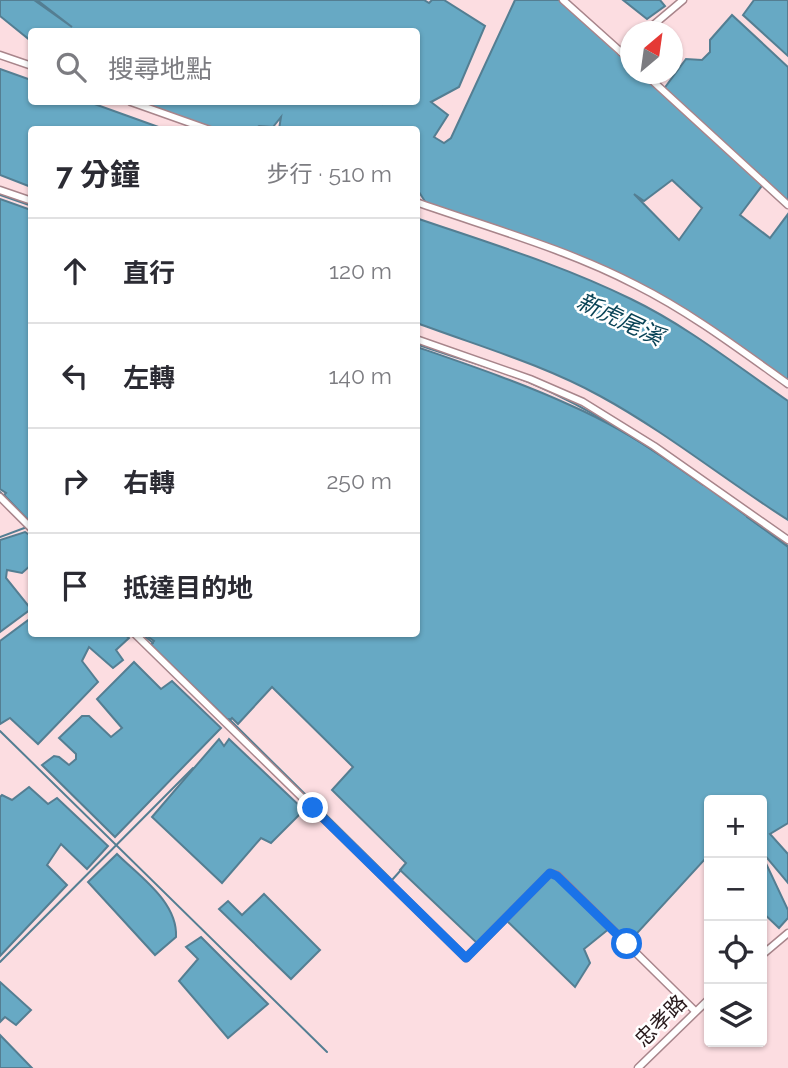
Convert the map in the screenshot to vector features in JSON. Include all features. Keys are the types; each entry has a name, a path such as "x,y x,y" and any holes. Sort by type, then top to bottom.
{"street":[{"path":"564,0 620,51"},
{"path":"668,0 675,6"},
{"path":"658,21 683,0"},
{"path":"0,55 28,65"},
{"path":"656,84 788,205"},
{"path":"139,105 199,126"},
{"path":"0,190 28,200"},
{"path":"420,203 568,255 638,285 715,332 788,384"},
{"path":"420,340 530,379 583,402 644,439 788,540"},
{"path":"0,497 28,525"},
{"path":"138,637 466,958 550,873 557,876 695,1011"},
{"path":"767,951 788,933"},
{"name":"忠孝路","path":"638,1068 704,1003"}],"water":[{"path":"0,0 34,0 72,27 37,0 424,0 429,3 432,0 444,0 485,26 459,87 431,102 448,115 434,137 444,143 451,138 515,0 565,0 620,51 620,84 656,84 663,90 667,84 683,84 683,63 686,59 702,60 710,52 710,40 732,15 788,67 788,205 764,183 740,215 770,238 788,214 788,384 646,290 571,256 428,206 420,194 420,126 280,126 281,117 274,126 201,126 140,105 420,105 420,28 28,28 28,39 0,16","holes":["672,180 702,208 679,240 634,194 644,201"]},
{"path":"623,0 660,0 665,6 647,19"},
{"path":"754,0 788,0 788,56 743,15"},
{"path":"0,69 28,79 28,105 97,105 156,126 28,126 28,186 0,175"},
{"path":"0,199 28,209 28,520 0,489"},
{"name":"新虎尾溪","path":"420,219 552,265 631,299 692,334 788,401 788,520 648,425 600,396 533,365 420,324"},
{"path":"420,348 515,382 629,435 684,470 788,547 788,823 770,834 788,854 788,883 767,858 767,795 704,795 704,860 629,942 610,928 584,949 590,963 575,987 506,920 479,945 400,870 406,863 332,790 353,767 272,687 238,724 232,718 229,721 151,645 154,641 148,637 420,637"},
{"path":"25,532 28,534 28,568 22,573 7,570 6,578 28,605 28,611 0,632 0,540"},
{"path":"28,620 28,637 129,638 116,650 123,660 113,668 89,647 82,661 98,682 38,744 10,718 0,724 0,641"},
{"path":"134,662 161,689 172,681 221,728 115,837 42,765 54,756 69,765 76,759 76,754 59,738 82,716 89,716 111,737 122,728 97,699"},
{"path":"219,739 224,746 229,739 304,810 271,843 261,838 222,883 152,817"},
{"path":"29,787 48,804 57,798 108,846 87,869 61,844 47,865 67,885 0,956 0,797 2,795 12,800"},
{"path":"117,854 146,881 171,912 176,937 155,955 88,882"},
{"path":"767,866 788,910 788,918 779,928 767,917"},
{"path":"264,894 320,950 291,979 219,909 228,901 242,915"},
{"path":"201,937 268,1004 228,1038 179,981 198,959 186,947"},
{"path":"0,982 31,1010 16,1025 5,1017 0,1022"},
{"path":"0,1035 32,1068 0,1068"}],"waterway":[{"path":"0,195 28,205"},
{"path":"420,345 504,373 556,394 621,430 703,485"},
{"path":"0,492 28,520"},
{"path":"747,517 788,546"},
{"path":"0,537 27,527"},
{"path":"146,637 153,643"},
{"path":"229,719 392,880 401,870"},
{"path":"0,731 327,1052"},
{"path":"0,962 193,768"}],"route":[{"path":"313,808 466,958 550,873 557,876 627,944"}]}
